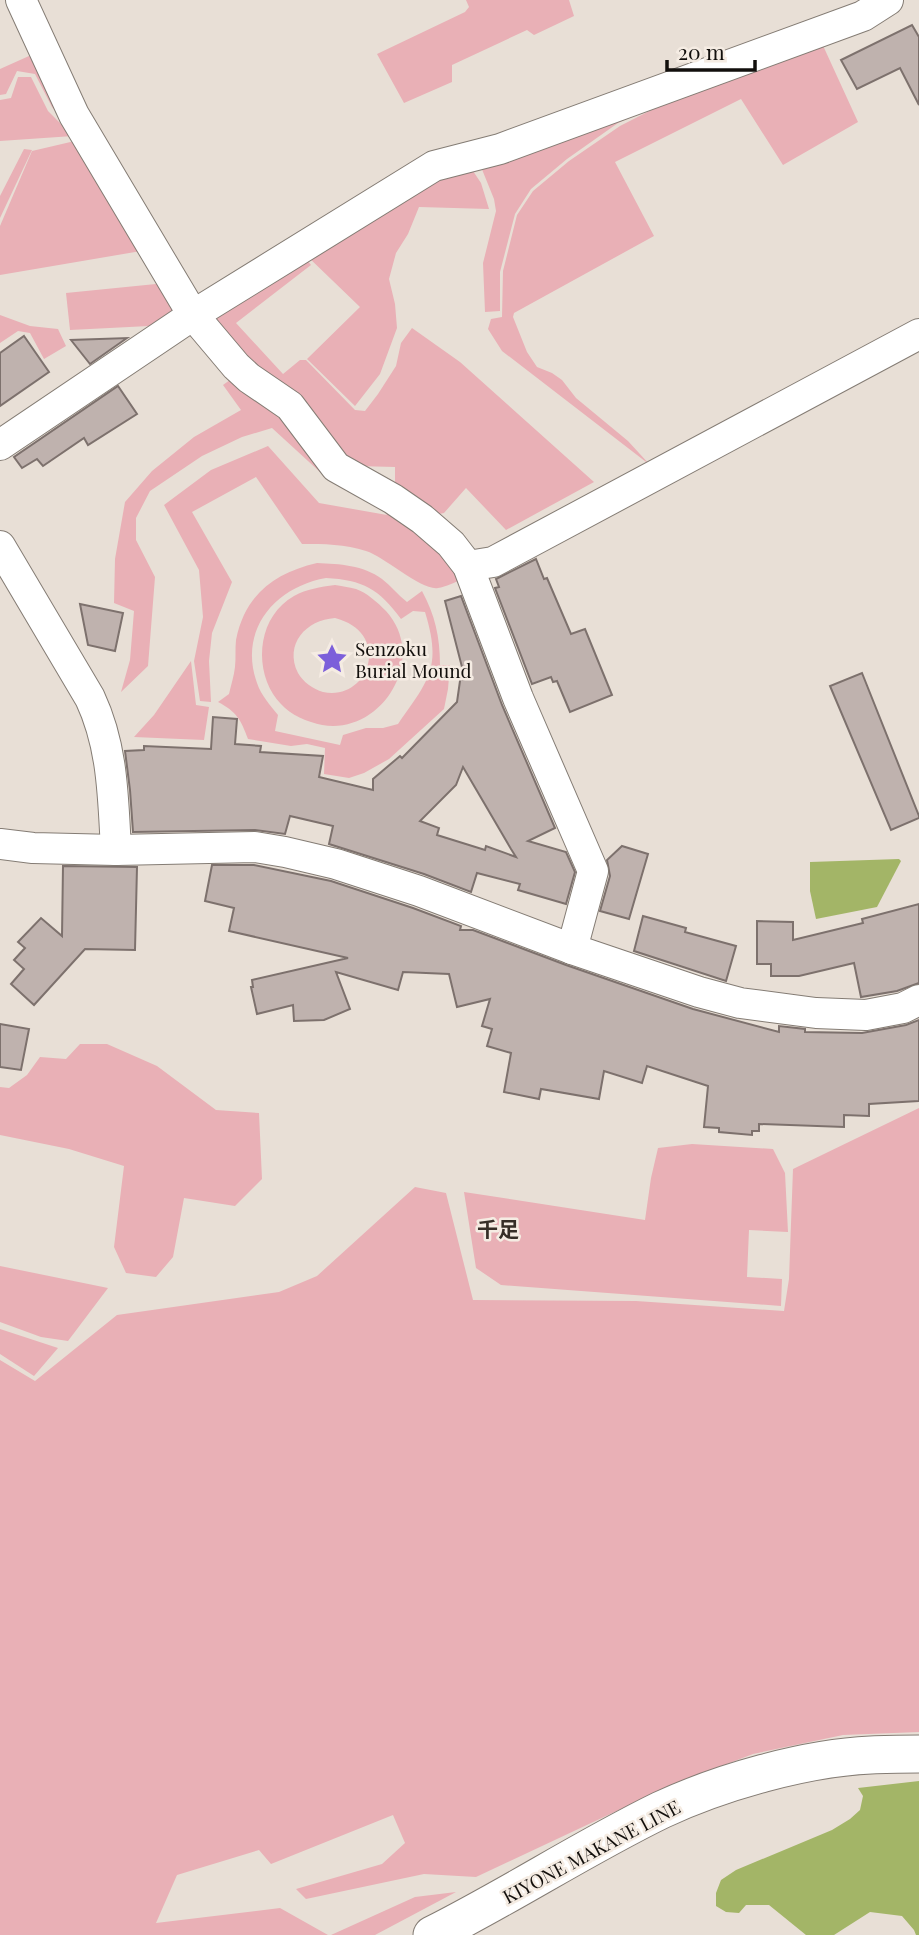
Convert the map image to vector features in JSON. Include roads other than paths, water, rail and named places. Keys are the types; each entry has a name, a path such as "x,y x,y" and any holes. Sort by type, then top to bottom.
{"main road":[{"name":"KIYONE MAKANE LINE","path":"432,1935 663,1810 717,1788 773,1771 819,1762 869,1755 919,1754"}],"street":[{"path":"21,0 74,115 193,316 236,366 290,406 335,467 393,499 422,519 451,544 468,566 518,698 593,871 572,949"},
{"path":"0,446 193,316 434,166 500,149 863,16 888,0"},
{"path":"468,566 493,562 919,334"},
{"path":"0,546 90,698 100,720 112,774 116,850"},
{"path":"0,844 33,848 116,850 255,847 285,852 336,864 419,891 572,949 740,1003 816,1013 866,1015 903,1008 919,1000"}],"place":[{"name":"Senzoku Burial Mound","path":"332,659"}],"district":[{"name":"千足","path":"498,1228"}]}
